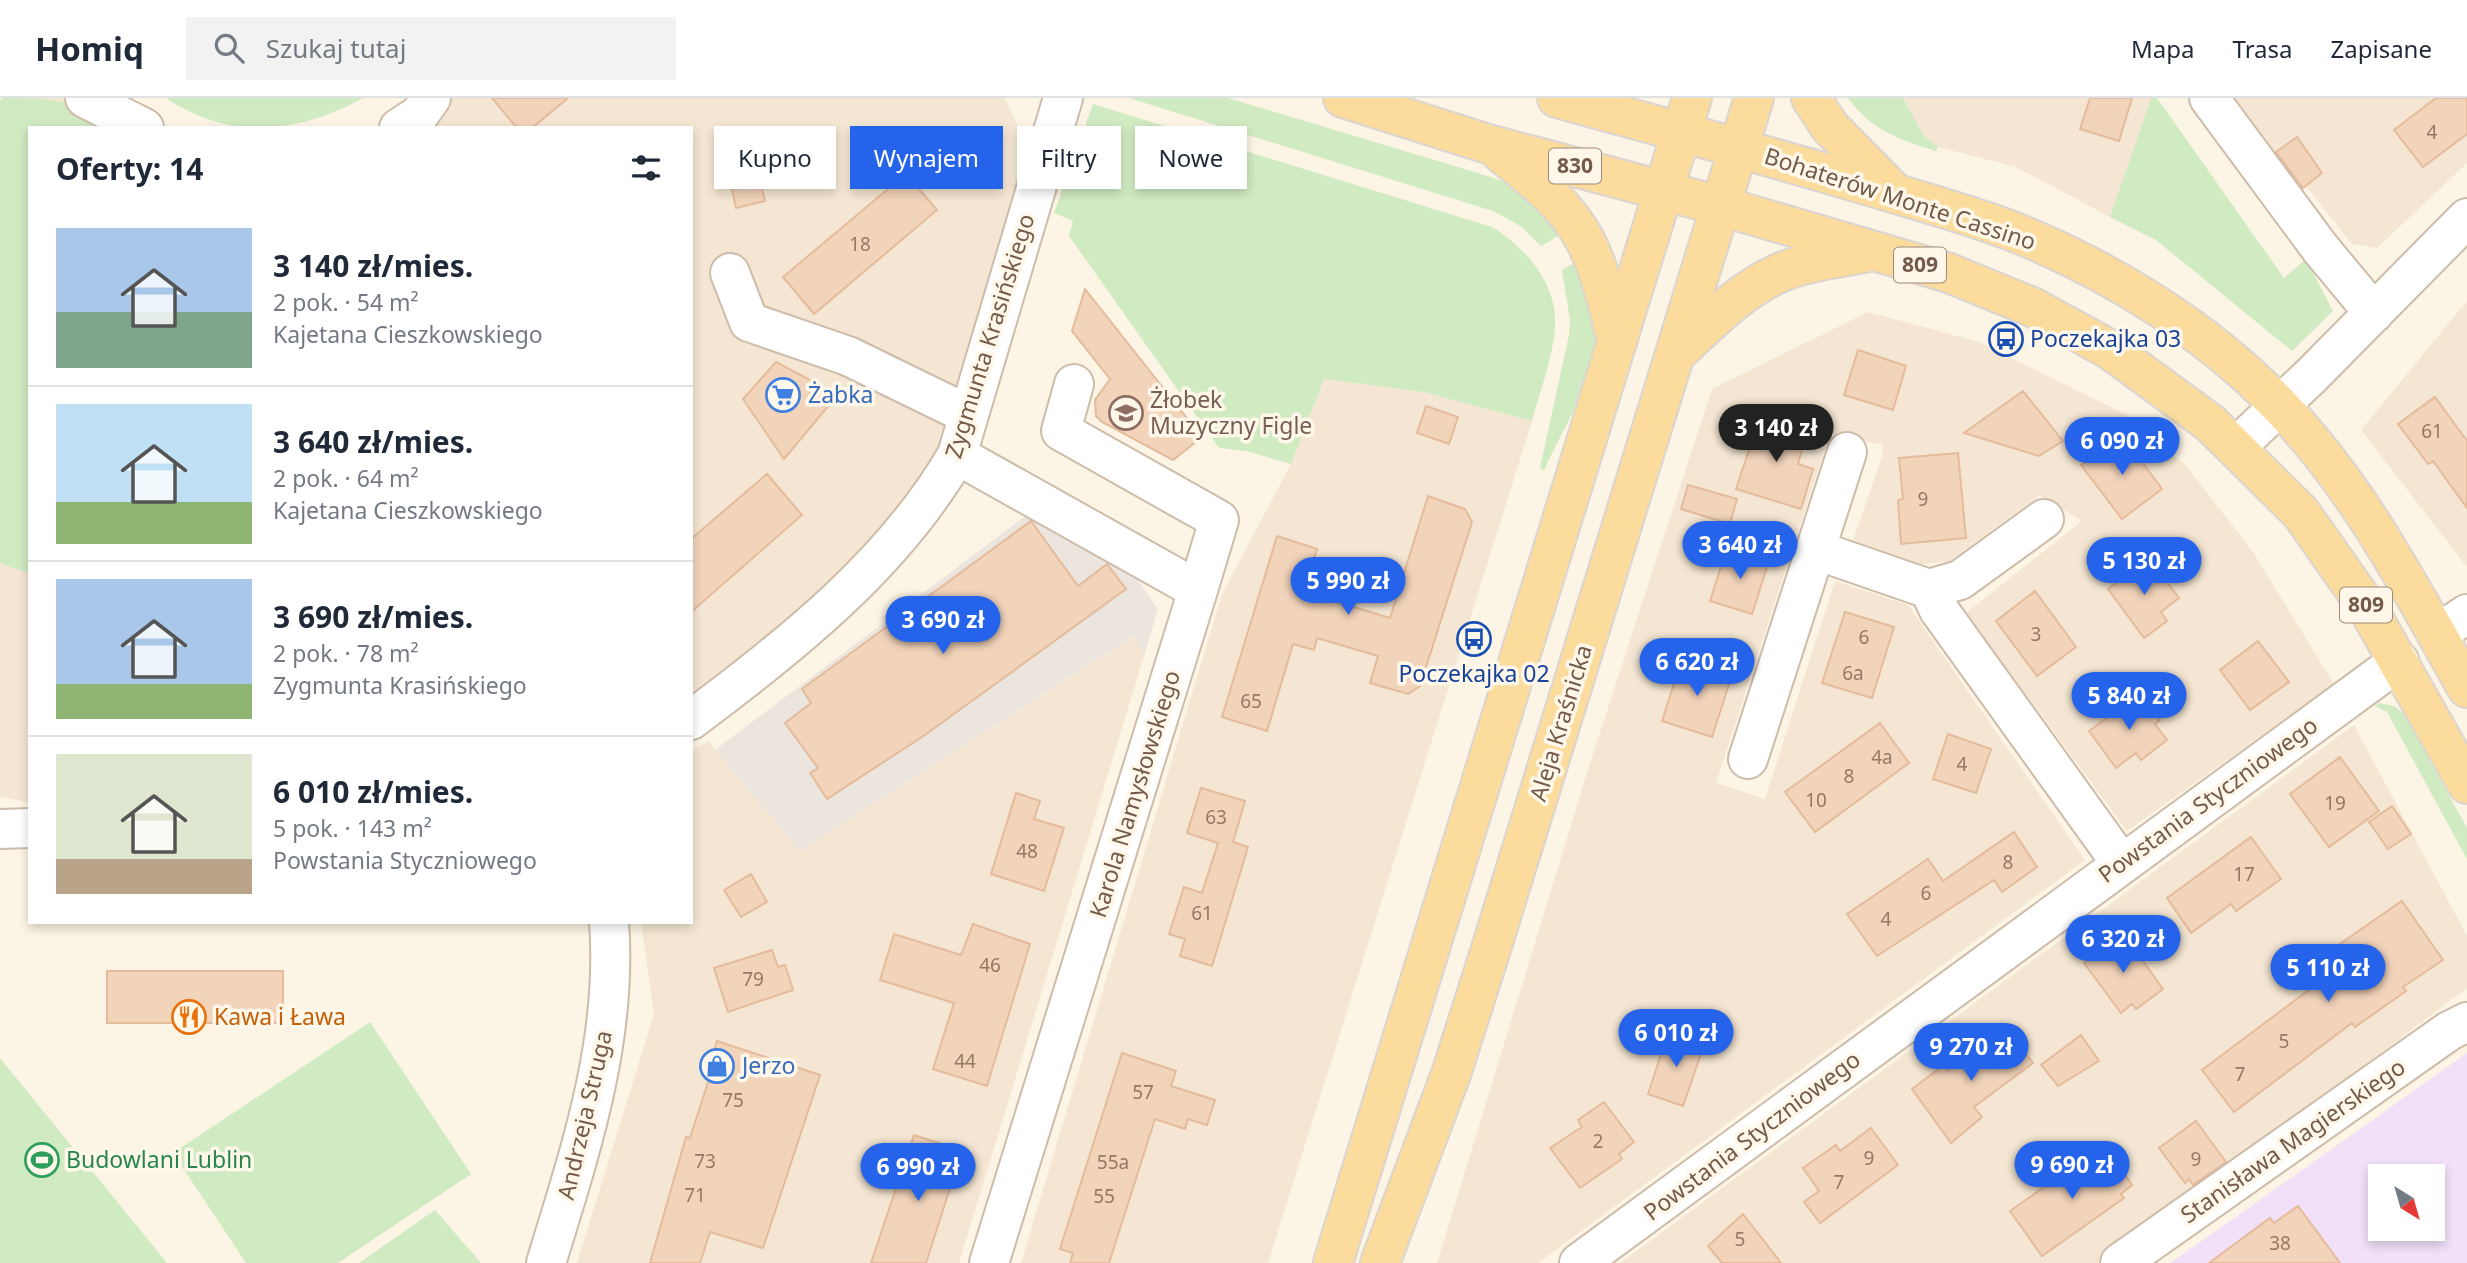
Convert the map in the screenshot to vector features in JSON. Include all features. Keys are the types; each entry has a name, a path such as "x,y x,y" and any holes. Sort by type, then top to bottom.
{"main road":[{"name":"830","path":"1343,98 1488,144 1662,191"},
{"name":"Bohaterów Monte Cassino","path":"1557,98 1687,115 1739,149 1896,194 2016,233 2107,277 2188,327 2280,405 2313,444 2452,624 2467,688"},
{"name":"Aleja Kraśnicka","path":"1380,1263 1451,1074 1754,98"},
{"path":"1811,98 1830,127 1896,194"},
{"path":"1333,1263 1687,115"},
{"path":"1488,144 1539,183 1569,213 1586,238 1602,278 1616,342"},
{"name":"809","path":"1662,191 1721,206 1989,288 2070,326 2142,371 2236,447 2281,491 2319,537 2399,661 2467,784"},
{"path":"1677,353 1741,296 1774,275 1818,261 1872,252"}],"street":[{"path":"85,98 140,126"},
{"path":"402,126 419,115 431,98"},
{"name":"Zygmunta Krasińskiego","path":"693,718 860,583 931,499 957,455 1063,98"},
{"path":"2209,98 2320,248 2374,313"},
{"path":"2236,447 2467,218"},
{"path":"730,273 749,322 848,356 969,415"},
{"name":"Karola Namysłowskiego","path":"989,1263 1219,520 1061,430 1074,383"},
{"path":"1748,759 1847,452"},
{"path":"957,455 1198,590"},
{"path":"1816,550 1929,589 1960,580 2044,519"},
{"path":"1929,589 1939,610 2121,863"},
{"name":"Powstania Styczniowego","path":"1579,1263 2399,661"},
{"path":"0,829 28,828"},
{"name":"Andrzeja Struga","path":"546,1263 580,1154 601,1068 610,1004 609,924"},
{"name":"Stanisława Magierskiego","path":"2120,1263 2449,1031 2467,1022"}],"shaded area":[{"path":"3,98 64,98 117,126 28,126 28,803 0,796 0,101"},
{"path":"441,98 492,98 515,126 421,126"},
{"path":"568,98 1004,98 1018,126 1017,189 1019,189 957,455 693,718 693,610 802,515 767,474 693,537 693,126 534,126","holes":["850,126 1003,126 1003,189 918,189 937,211 813,313 783,276 887,189 850,189","776,362 814,382 808,391 830,405 784,458 743,399"]},
{"path":"1903,98 2151,98 2110,217 2016,167 1938,147 1924,136"},
{"path":"2233,98 2467,98 2467,163 2377,248 2352,244 2306,186 2300,189"},
{"path":"2467,301 2467,567 2361,430"},
{"path":"1868,312 1979,342 2129,416 2187,467 2253,552 2334,684 2127,831 1966,613 2082,521 2040,495 1949,561 1899,567 1852,543 1882,457 1883,445 1830,433 1716,783 1765,799 1835,581 1908,605 2085,860 1538,1263 1437,1263 1590,763 1712,389"},
{"path":"1324,379 1424,392 1532,421 1268,1263 1021,1263 1222,594 1291,464"},
{"path":"1028,514 1131,570 1158,609 1144,656 1134,636 800,851 715,750"},
{"path":"1135,636 1144,656 959,1263 577,1263 654,1014 641,924 693,924 693,751 708,741 800,851"},
{"path":"2354,725 2467,936 2467,988 2126,1244 2097,1263 1620,1263"},
{"path":"2467,1053 2467,1263 2170,1263"}],"green space":[{"path":"3,98 33,98 75,105 100,118 108,126 28,126 28,573 0,563 0,101"},
{"path":"167,98 363,98 321,117 282,126 232,125 210,120"},
{"path":"1129,98 1228,98 1481,174 1514,185 1568,230 1541,246 1522,227 1493,211 1247,135 1247,126 1219,126"},
{"path":"1848,98 1903,98 1924,136 1938,147 1936,151 1911,143 1876,126"},
{"path":"2151,98 2157,98 2284,278 2306,259 2333,311 2292,351 2156,240 2110,217"},
{"path":"1093,104 1164,126 1135,126 1135,189 1247,189 1247,151 1492,227 1516,245 1537,268 1551,296 1555,311 1552,350 1532,421 1424,392 1324,379 1291,464 1246,451 1219,448 1069,236 1073,221 1054,213 1063,189 1121,189 1121,126 1085,126"},
{"path":"1585,257 1594,301 1596,345 1586,382 1544,470 1540,468 1569,335 1570,320 1562,270"},
{"path":"2379,703 2394,706 2404,714 2467,828 2467,859 2387,712 2375,706"},
{"path":"370,1022 471,1174 338,1263 246,1263 173,1153"},
{"name":"Budowlani Lublin","path":"0,1058 167,1263 0,1263"},
{"path":"435,1210 481,1263 359,1263"}],"building":[{"path":"492,98 568,98 534,126 515,126"},
{"path":"2090,98 2132,98 2119,141 2080,129"},
{"path":"2436,98 2467,98 2467,134 2423,167 2394,130"},
{"path":"2297,137 2322,173 2303,188 2276,152"},
{"path":"732,189 762,189 765,201 736,208"},
{"path":"888,189 919,189 937,210 814,314 783,277"},
{"path":"1085,289 1202,437 1173,460 1102,422 1096,416 1095,400 1110,379 1072,331"},
{"path":"1858,350 1906,366 1893,410 1844,395"},
{"path":"776,362 814,382 808,391 830,404 784,459 743,399"},
{"path":"2023,391 2063,441 2039,456 1964,433"},
{"path":"2435,397 2467,441 2467,508 2433,461 2428,464 2398,424"},
{"path":"1426,406 1458,417 1449,444 1417,433"},
{"path":"1760,417 1808,429 1798,464 1813,469 1801,509 1736,489"},
{"path":"2123,436 2162,489 2122,519 2081,465"},
{"path":"1958,453 1966,538 1901,544 1898,500 1903,499 1899,458"},
{"path":"767,474 802,515 693,610 693,537"},
{"path":"1688,485 1737,499 1730,524 1681,509"},
{"path":"1428,496 1465,509 1472,522 1420,686 1408,694 1370,683 1378,656 1317,638 1314,650 1293,644 1267,731 1222,717 1277,536 1317,549 1304,592 1390,618"},
{"path":"1031,521 1078,586 1107,564 1126,589 925,735 827,799 810,773 818,768 785,723 811,703 802,689"},
{"path":"1727,548 1769,561 1752,614 1710,601"},
{"path":"2149,558 2179,598 2161,612 2167,621 2144,638 2108,589"},
{"path":"2035,591 2076,647 2037,676 1996,621"},
{"path":"1845,612 1894,627 1872,698 1822,683"},
{"path":"2258,641 2289,682 2250,710 2220,670"},
{"path":"1682,659 1732,675 1712,737 1662,721"},
{"path":"2139,694 2160,720 2155,724 2167,740 2141,760 2136,753 2116,768 2089,731"},
{"path":"1880,723 1909,763 1815,832 1785,792"},
{"path":"1948,734 1991,749 1976,793 1933,779"},
{"path":"2340,757 2379,811 2329,847 2290,794"},
{"path":"1201,788 1245,801 1233,842 1248,847 1212,966 1180,956 1185,939 1169,934 1184,887 1202,893 1218,843 1187,833"},
{"path":"1016,793 1040,801 1034,819 1064,828 1044,891 991,874"},
{"path":"2392,806 2411,834 2388,849 2369,822"},
{"path":"2014,832 2037,867 2002,892 1994,880 1877,956 1847,914 1928,859 1943,881"},
{"path":"2251,837 2281,879 2236,911 2231,904 2191,933 2167,898"},
{"path":"751,874 767,902 741,917 724,890"},
{"path":"2402,901 2443,960 2403,987 2406,991 2355,1027 2352,1023 2234,1112 2202,1070 2322,980 2311,964"},
{"path":"973,924 1030,944 987,1086 933,1069 954,1003 880,980 894,934 961,955"},
{"path":"2123,933 2163,989 2136,1009 2132,1004 2121,1013 2084,963"},
{"path":"772,950 778,967 785,965 793,990 728,1012 714,968"},
{"path":"107,971 283,971 283,1023 107,1023"},
{"path":"2006,1027 2033,1063 1974,1107 1982,1117 1951,1143 1912,1089 1944,1065 1948,1071"},
{"path":"1668,1033 1704,1045 1683,1106 1648,1094"},
{"path":"2081,1035 2099,1061 2058,1086 2041,1065"},
{"path":"717,1041 820,1075 763,1248 710,1232 700,1263 650,1263 686,1137 690,1138 710,1076 706,1076"},
{"path":"1122,1053 1176,1071 1171,1086 1215,1100 1207,1125 1188,1119 1185,1129 1155,1119 1109,1263 1070,1263 1073,1253 1060,1249"},
{"path":"1604,1102 1634,1142 1619,1154 1622,1159 1580,1188 1550,1148 1582,1127 1578,1120"},
{"path":"2196,1121 2226,1162 2193,1185 2189,1179 2185,1183 2159,1148"},
{"path":"1871,1128 1898,1165 1820,1223 1804,1202 1819,1191 1803,1168 1836,1145 1840,1151"},
{"path":"914,1135 962,1151 926,1263 871,1263"},
{"path":"2109,1151 2132,1185 2121,1194 2124,1198 2042,1256 2010,1211 2091,1154 2096,1160"},
{"path":"2298,1206 2340,1263 2209,1263 2270,1218 2274,1223"},
{"path":"1743,1214 1781,1263 1722,1263 1708,1246"}],"place":[{"name":"Poczekajka 03","path":"2006,339"},
{"name":"Żabka","path":"783,395"},
{"name":"Żłobek Muzyczny Figle","path":"1126,413"},
{"name":"Poczekajka 02","path":"1474,639"},
{"name":"Kawa i Ława","path":"189,1017"},
{"name":"Jerzo","path":"717,1066"},
{"name":"Budowlani Lublin","path":"42,1160"}]}
